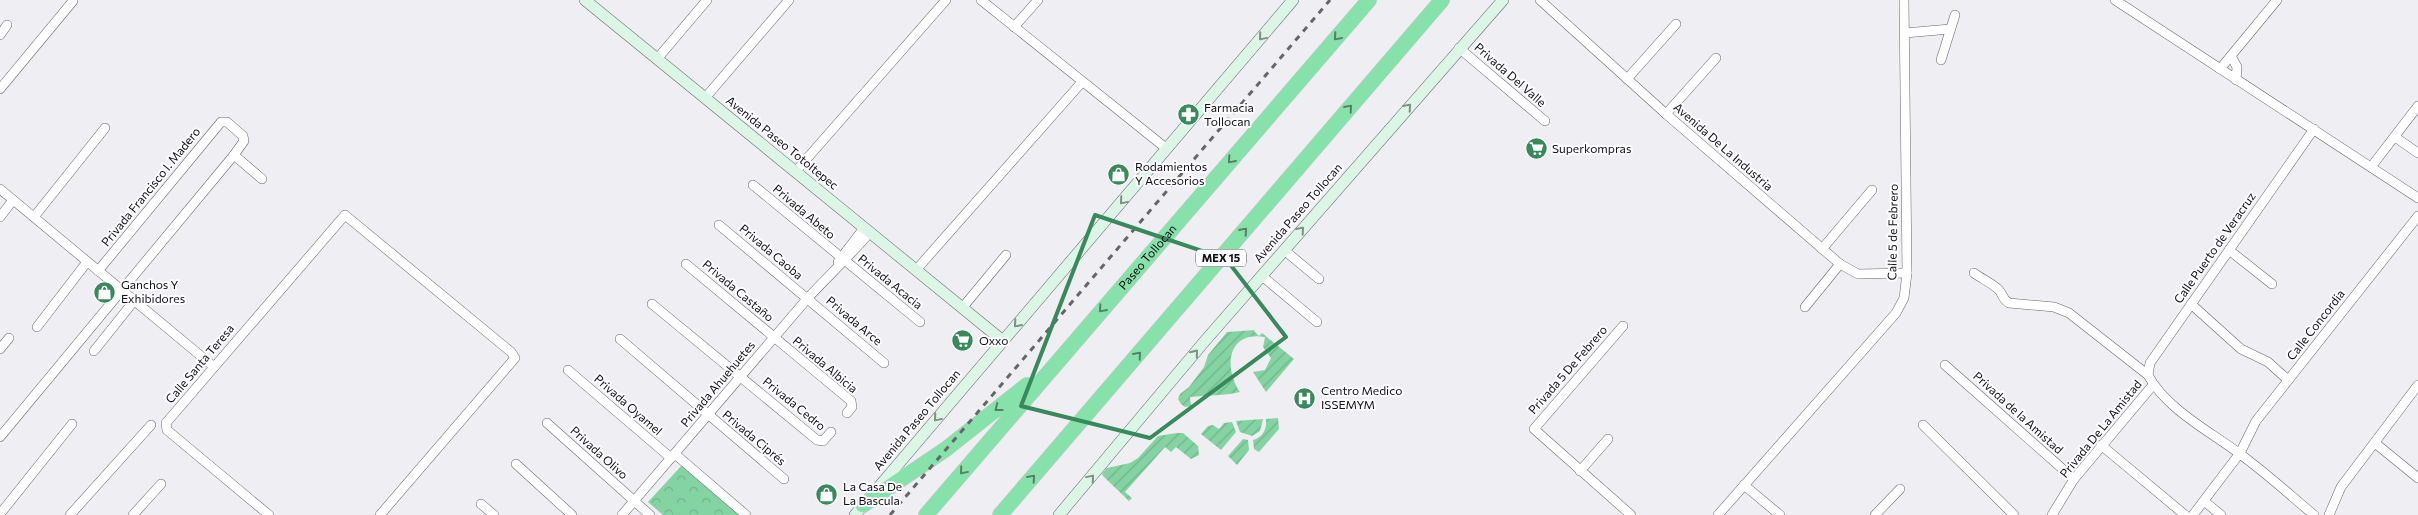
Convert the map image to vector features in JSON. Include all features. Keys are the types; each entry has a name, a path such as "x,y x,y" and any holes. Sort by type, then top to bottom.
{"highway":[{"name":"Paseo Tollocan","path":"926,515 1062,354 1369,0"},
{"name":"MEX 15","path":"1000,515 1442,0"},
{"path":"859,510 946,449 1015,395 1062,354"}],"main road":[{"name":"Avenida Paseo Totoltepec","path":"585,0 1003,341"},
{"name":"Avenida Paseo Tollocan","path":"859,510 1293,0"},
{"name":"Avenida Paseo Tollocan","path":"1059,515 1284,250 1503,0"}],"street":[{"path":"657,59 707,0"},
{"path":"704,98 789,0"},
{"path":"796,171 946,0"},
{"path":"980,0 1167,149"},
{"path":"1014,27 1038,0"},
{"name":"Avenida De La Industria","path":"1540,0 1666,114 1840,264 1858,274 1907,273"},
{"name":"Calle 5 de Febrero","path":"1718,515 1896,314 1904,298 1907,273 1904,0"},
{"path":"2115,0 2418,198"},
{"path":"2220,69 2277,0"},
{"path":"0,89 73,1"},
{"path":"1941,60 1955,15"},
{"path":"1627,79 1676,24"},
{"path":"0,35 7,25"},
{"path":"1905,33 1950,29"},
{"name":"Privada Del Valle","path":"1459,48 1545,122"},
{"path":"2231,56 2237,67 2236,80"},
{"path":"1666,114 1716,58"},
{"path":"916,270 1082,82"},
{"path":"2371,167 2418,106"},
{"name":"Privada Francisco I. Madero","path":"98,271 224,120 245,138 234,155"},
{"path":"34,217 104,128"},
{"name":"Calle Puerto de Veracruz","path":"2148,375 2150,363 2314,129"},
{"path":"2395,136 2418,153"},
{"path":"0,437 234,155 262,179"},
{"name":"Privada Abeto","path":"753,185 842,260"},
{"path":"0,189 213,366"},
{"path":"1822,249 1872,190"},
{"path":"0,217 13,200"},
{"name":"Calle Santa Teresa","path":"269,515 166,427 166,423 213,366 345,215 511,352 515,358 511,366 380,515"},
{"name":"Calle Concordia","path":"2193,515 2240,453 2251,428 2418,216"},
{"name":"Privada Caoba","path":"719,225 807,299"},
{"name":"Privada Ahuehuetes","path":"622,515 867,230"},
{"path":"1284,250 1319,279"},
{"path":"2229,250 2272,284"},
{"path":"963,307 1006,255"},
{"name":"Privada Acacia","path":"842,260 920,322"},
{"path":"37,327 87,262"},
{"name":"Privada Castaño","path":"686,264 774,338"},
{"path":"1805,308 1840,264"},
{"path":"1974,273 1993,285 2009,303 2054,307 2069,313 2148,375 2153,385 2204,429 2240,453 2314,515"},
{"path":"1262,276 1317,322"},
{"name":"Privada Arce","path":"807,299 884,363"},
{"path":"94,351 134,301"},
{"path":"652,304 740,376"},
{"path":"2191,304 2241,350 2268,362 2288,380"},
{"name":"Privada 5 De Febrero","path":"1623,326 1534,429 1632,515"},
{"path":"0,349 9,338"},
{"name":"Privada Albicia","path":"774,338 851,401 852,407 847,413"},
{"name":"Privada Ciprés","path":"620,339 784,480"},
{"name":"Privada de la Amistad","path":"1945,365 2074,479"},
{"name":"Privada Oyamel","path":"568,370 746,515"},
{"name":"Privada Cedro","path":"740,376 817,440 823,441 831,432"},
{"name":"Privada De La Amistad","path":"2052,515 2074,479 2153,385"},
{"path":"2329,515 2341,487 2418,385"},
{"name":"Privada Olivo","path":"547,423 650,515"},
{"path":"0,514 72,424"},
{"path":"70,515 151,425"},
{"path":"1923,425 2014,515"},
{"path":"1580,471 1608,439"},
{"path":"2375,443 2418,478"},
{"name":"Privada de la Amistad","path":"2101,445 2185,515"},
{"path":"516,464 572,515"},
{"path":"133,515 161,484"},
{"path":"1744,485 1780,515"},
{"path":"1875,515 1900,489"},
{"path":"2204,501 2221,515"},
{"path":"481,504 494,515"}],"highlighted area":[{"path":"1095,215 1226,259 1286,337 1150,438 1021,406"}],"green space":[{"path":"1255,330 1259,336 1262,333 1294,359 1266,392 1253,372 1265,370 1271,358 1263,347 1265,337 1253,336 1243,339 1232,352 1232,372 1240,392 1190,397 1191,406 1185,407 1181,404 1178,399 1180,394 1189,387 1204,367 1208,355 1227,332"},
{"path":"1278,418 1279,429 1259,452 1254,449 1253,440 1264,432 1266,419"},
{"path":"1263,419 1260,431 1252,436 1240,432 1236,421"},
{"path":"1232,422 1236,432 1221,450 1201,434 1208,426 1213,425 1219,429 1224,423"},
{"path":"1183,433 1198,446 1199,455 1191,459 1176,447 1171,452 1165,447 1125,492 1132,498 1129,501 1103,476 1102,474 1107,468 1130,463 1138,458 1158,436"},
{"path":"1243,439 1248,440 1249,450 1237,465 1228,456"},
{"path":"683,464 740,515 663,515 648,502"}],"railway":[{"path":"890,515 1330,0"}],"place":[{"name":"Farmacia Tollocan","path":"1188,115"},
{"name":"Superkompras","path":"1536,149"},
{"name":"Rodamientos Y Accesorios","path":"1119,174"},
{"name":"Ganchos Y Exhibidores","path":"105,292"},
{"name":"Oxxo","path":"963,341"},
{"name":"Centro Medico ISSEMYM","path":"1305,398"},
{"name":"La Casa De La Bascula","path":"827,494"}]}
